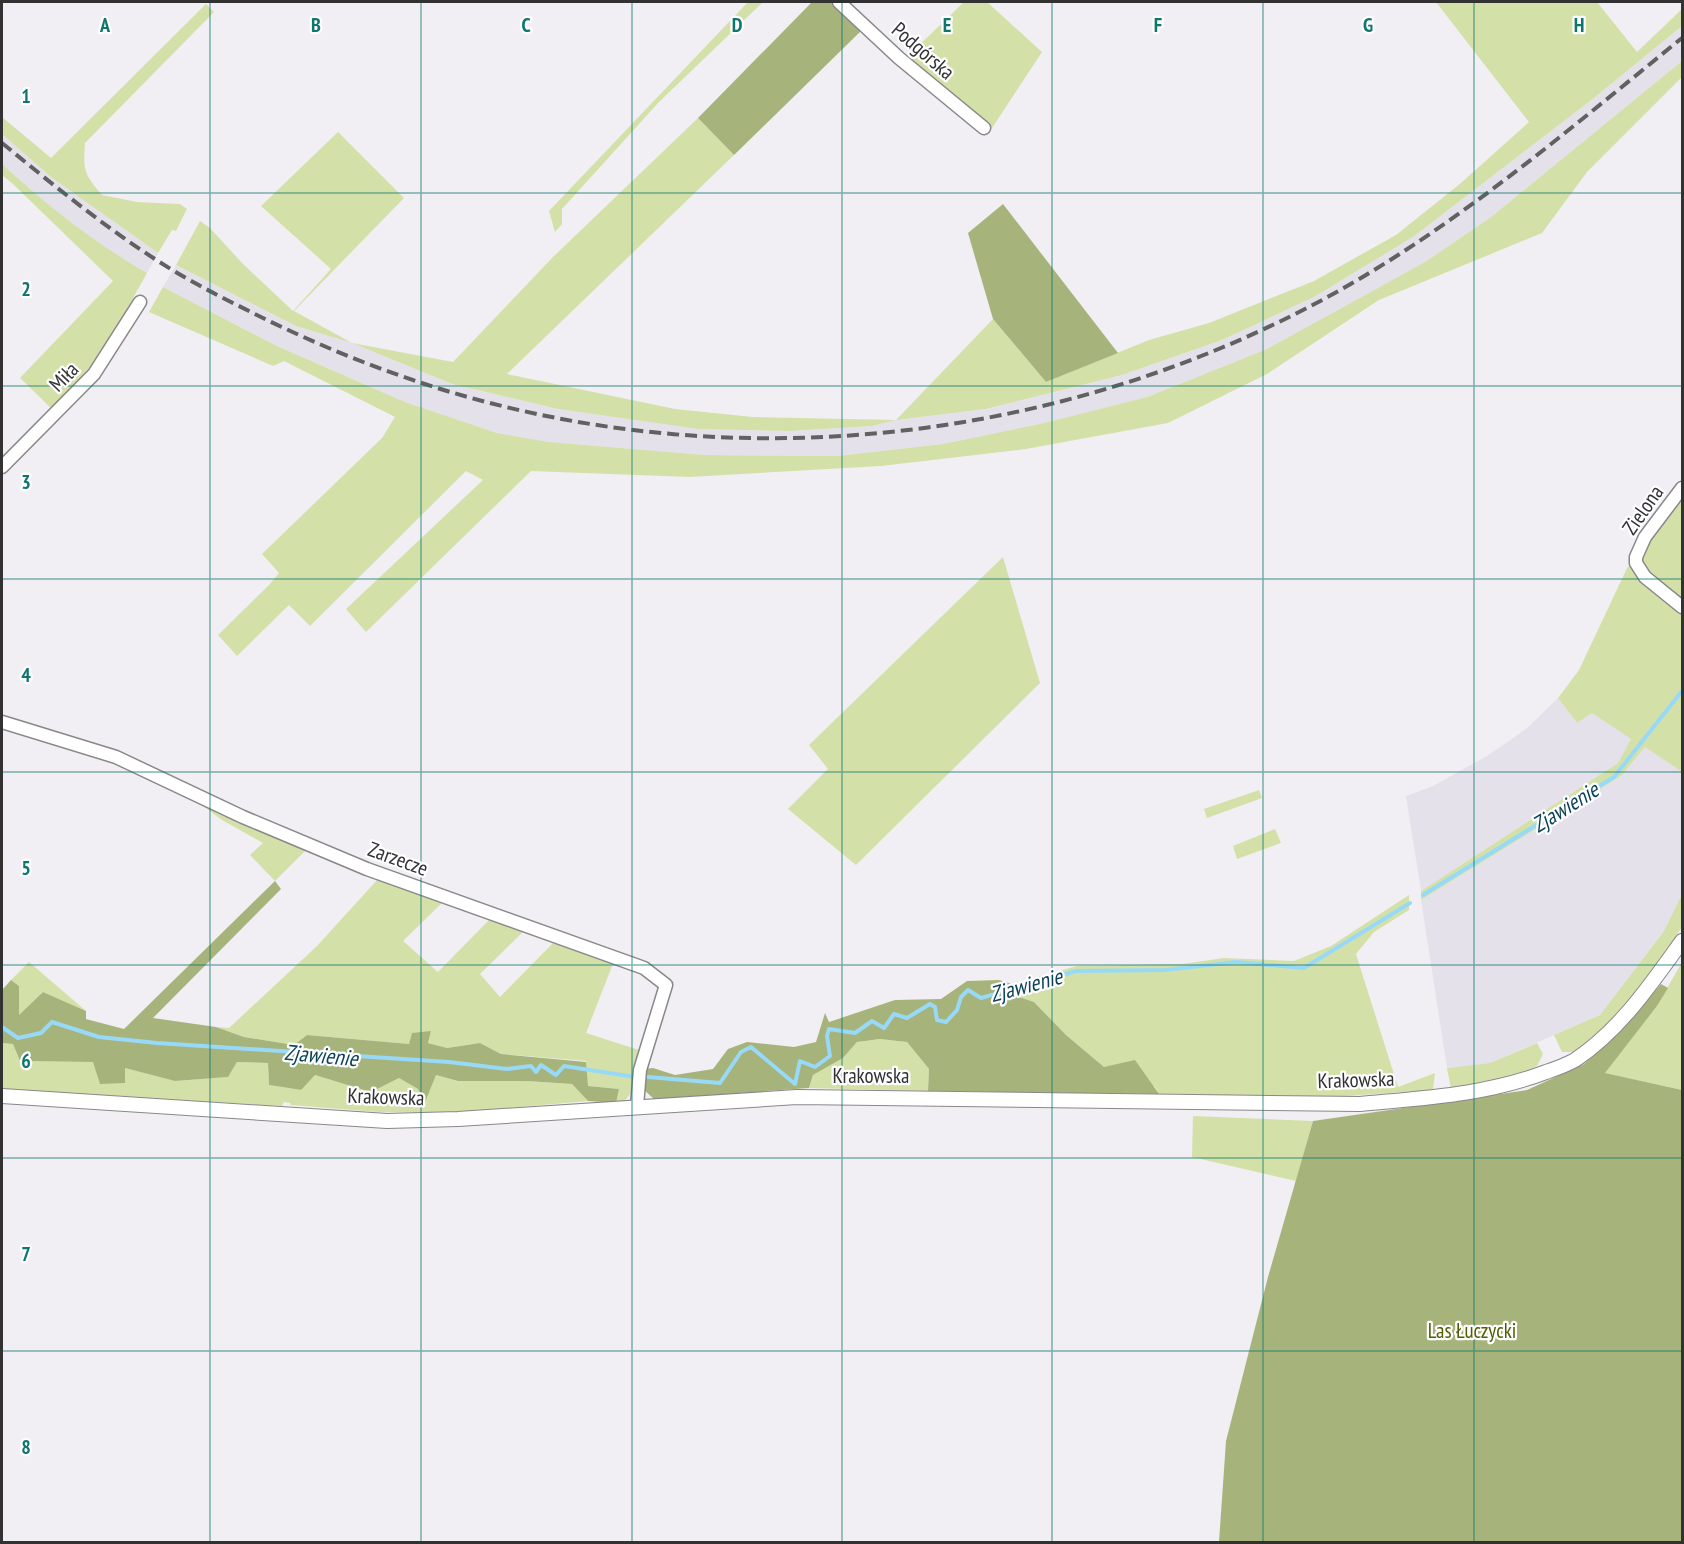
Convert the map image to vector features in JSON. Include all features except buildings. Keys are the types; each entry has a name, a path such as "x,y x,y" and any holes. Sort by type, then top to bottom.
{"street":[{"name":"Podgórska","path":"839,2 900,58 984,128"},
{"name":"Miła","path":"2,467 94,374 140,302"},
{"name":"Zielona","path":"1683,488 1645,537 1636,556 1636,563 1645,577 1683,607"},
{"name":"Zarzecze","path":"2,722 116,757 243,817 368,869 644,968 666,985 640,1070 637,1106"},
{"name":"Krakowska","path":"2,1095 387,1120 458,1119 797,1097 1360,1104 1440,1097 1496,1088 1574,1061 1613,1028 1644,993 1683,941"}],"shaded area":[{"path":"1682,26 1682,61 1491,217 1425,262 1267,349 1147,397 1044,423 943,444 837,456 705,455 549,442 497,433 405,402 277,346 163,287 176,265 296,326 352,343 452,384 558,409 698,429 790,431 872,426 896,420 986,409 1122,375 1222,340 1314,297 1413,237 1594,98"},
{"path":"2,134 51,177 158,253 147,273 108,251 40,198 2,164"},
{"path":"1558,698 1577,723 1592,713 1632,739 1618,763 1421,891 1406,796 1433,786 1487,756 1526,729"},
{"path":"1645,746 1682,772 1682,894 1664,931 1600,1015 1490,1063 1447,1068 1421,900 1621,776"}],"green space":[{"path":"748,2 763,2 658,103 562,209 562,224 555,232 549,211"},
{"path":"812,2 832,2 862,30 734,155 698,118"},
{"path":"964,2 987,2 1042,52 992,128 908,56"},
{"path":"1436,2 1597,2 1637,52 1682,9 1682,26 1594,98 1413,237 1314,297 1222,340 1122,375 986,409 896,420 993,319 1046,382 1149,340 1209,323 1314,281 1396,235 1461,183 1529,122"},
{"path":"206,4 214,12 85,143 86,171 91,182 102,195 137,202 180,204 187,209 176,231 172,230 158,253 51,177 2,134 2,117 51,158"},
{"path":"1682,61 1682,77 1587,172 1542,233 1379,300 1267,374 1168,423 1026,449 881,466 689,477 531,471 366,632 346,609 483,480 466,471 310,626 289,605 237,656 218,635 279,573 262,554 382,438 395,417 284,361 273,366 149,312 163,287 277,346 405,402 497,433 549,442 705,455 837,456 943,444 1044,423 1147,397 1267,349 1425,262 1491,217"},
{"path":"698,118 734,155 507,374 675,409 753,417 896,420 872,426 790,431 698,429 558,409 452,384 352,343 453,362 553,257"},
{"path":"338,132 404,198 294,311 352,343 296,326 176,265 200,221 210,228 242,263 293,311 331,269 261,206"},
{"path":"2,164 72,223 147,273 133,298 136,300 101,355 52,409 20,378 113,281 2,175"},
{"path":"1003,204 1118,353 1046,382 993,319 968,233"},
{"path":"1682,496 1682,602 1640,562 1644,544"},
{"path":"1003,557 1040,683 856,865 788,809 828,769 809,745"},
{"path":"1628,566 1682,612 1682,772 1645,747 1621,776 1421,900 1421,891 1618,763 1631,739 1592,713 1577,723 1558,698 1579,670"},
{"path":"1259,790 1262,798 1207,818 1204,809"},
{"path":"195,800 307,849 275,881 250,855 263,843 222,820"},
{"path":"1275,829 1281,843 1237,859 1233,846"},
{"path":"378,879 445,900 403,941 438,972 489,920 525,930 480,974 500,997 556,940 614,961 586,1033 639,1050 630,1094 623,1103 616,1103 619,1089 587,1086 586,1061 501,1054 480,1043 447,1048 428,1043 431,1031 409,1044 307,1035 294,1045 244,1037 216,1027 229,1028 317,946"},
{"path":"275,881 281,889 153,1018 216,1027 244,1037 294,1045 307,1035 409,1044 412,1033 431,1031 428,1043 447,1048 480,1043 501,1054 586,1062 588,1086 619,1089 616,1103 588,1101 572,1084 527,1081 458,1081 436,1075 425,1102 418,1089 399,1078 371,1092 315,1075 301,1090 269,1085 268,1063 237,1062 228,1077 175,1081 125,1068 125,1083 100,1084 93,1062 20,1061 13,1044 2,1043 2,990 11,980 19,986 19,1015 43,992 86,1011 86,1019 124,1029"},
{"path":"1682,894 1682,927 1637,994 1590,1041 1572,1052 1562,1052 1554,1035 1600,1015 1664,931"},
{"path":"1409,895 1409,910 1374,932 1356,954 1398,1087 1435,1073 1433,1090 1330,1097 1159,1094 1155,1087 1104,1067 1066,1035 1034,1002 1013,995 1012,984 1077,966 1182,964 1224,958 1294,961 1331,946"},
{"path":"29,962 86,1011 43,992 18,1016 19,986 11,980"},
{"path":"1682,962 1682,1090 1604,1073 1657,1006"},
{"path":"999,980 1012,984 1013,995 1034,1002 1066,1035 1104,1067 1135,1060 1159,1094 928,1091 929,1069 907,1042 880,1039 857,1042 843,1058 813,1075 809,1088 654,1099 643,1089 644,1069 653,1068 675,1075 713,1069 728,1049 747,1042 794,1047 816,1042 825,1013 829,1022 895,1000 941,999 967,981"},
{"name":"Las Łuczycki","path":"1661,984 1668,988 1657,1006 1605,1073 1682,1090 1682,1542 1219,1542 1226,1441 1268,1277 1313,1121 1527,1090 1584,1064 1619,1032"},
{"path":"880,1039 907,1042 929,1069 928,1091 809,1088 813,1075 843,1058 857,1042"},
{"path":"2,1043 13,1044 20,1061 93,1062 176,1081 227,1077 237,1062 268,1063 269,1085 300,1090 315,1075 371,1091 399,1078 418,1089 436,1075 458,1081 527,1081 572,1084 588,1101 451,1113 378,1112 291,1105 284,1102 282,1106 2,1090"},
{"path":"1537,1043 1543,1054 1537,1066 1510,1080 1451,1089 1447,1068 1490,1063"},
{"path":"1193,1116 1313,1121 1296,1181 1192,1157"}],"waterway":[{"name":"Zjawienie","path":"1423,895 1614,777 1682,691"},
{"name":"Zjawienie","path":"648,1077 720,1083 741,1052 751,1047 795,1084 800,1061 815,1067 830,1056 827,1036 829,1029 855,1033 872,1021 884,1028 894,1014 907,1018 930,1004 935,1007 937,1020 946,1022 957,1010 961,997 968,990 981,998 1076,971 1165,970 1236,962 1304,968 1410,903"},
{"name":"Zjawienie","path":"2,1027 18,1038 41,1033 52,1022 99,1037 157,1043 449,1062 507,1069 531,1066 536,1072 541,1065 556,1075 564,1066 635,1077"}],"railway":[{"path":"2,143 107,226 174,271 294,333 381,369 502,406 603,426 705,436 808,438 911,430 1013,413 1112,387 1209,353 1303,310 1404,251 1500,184 1682,38"}]}
